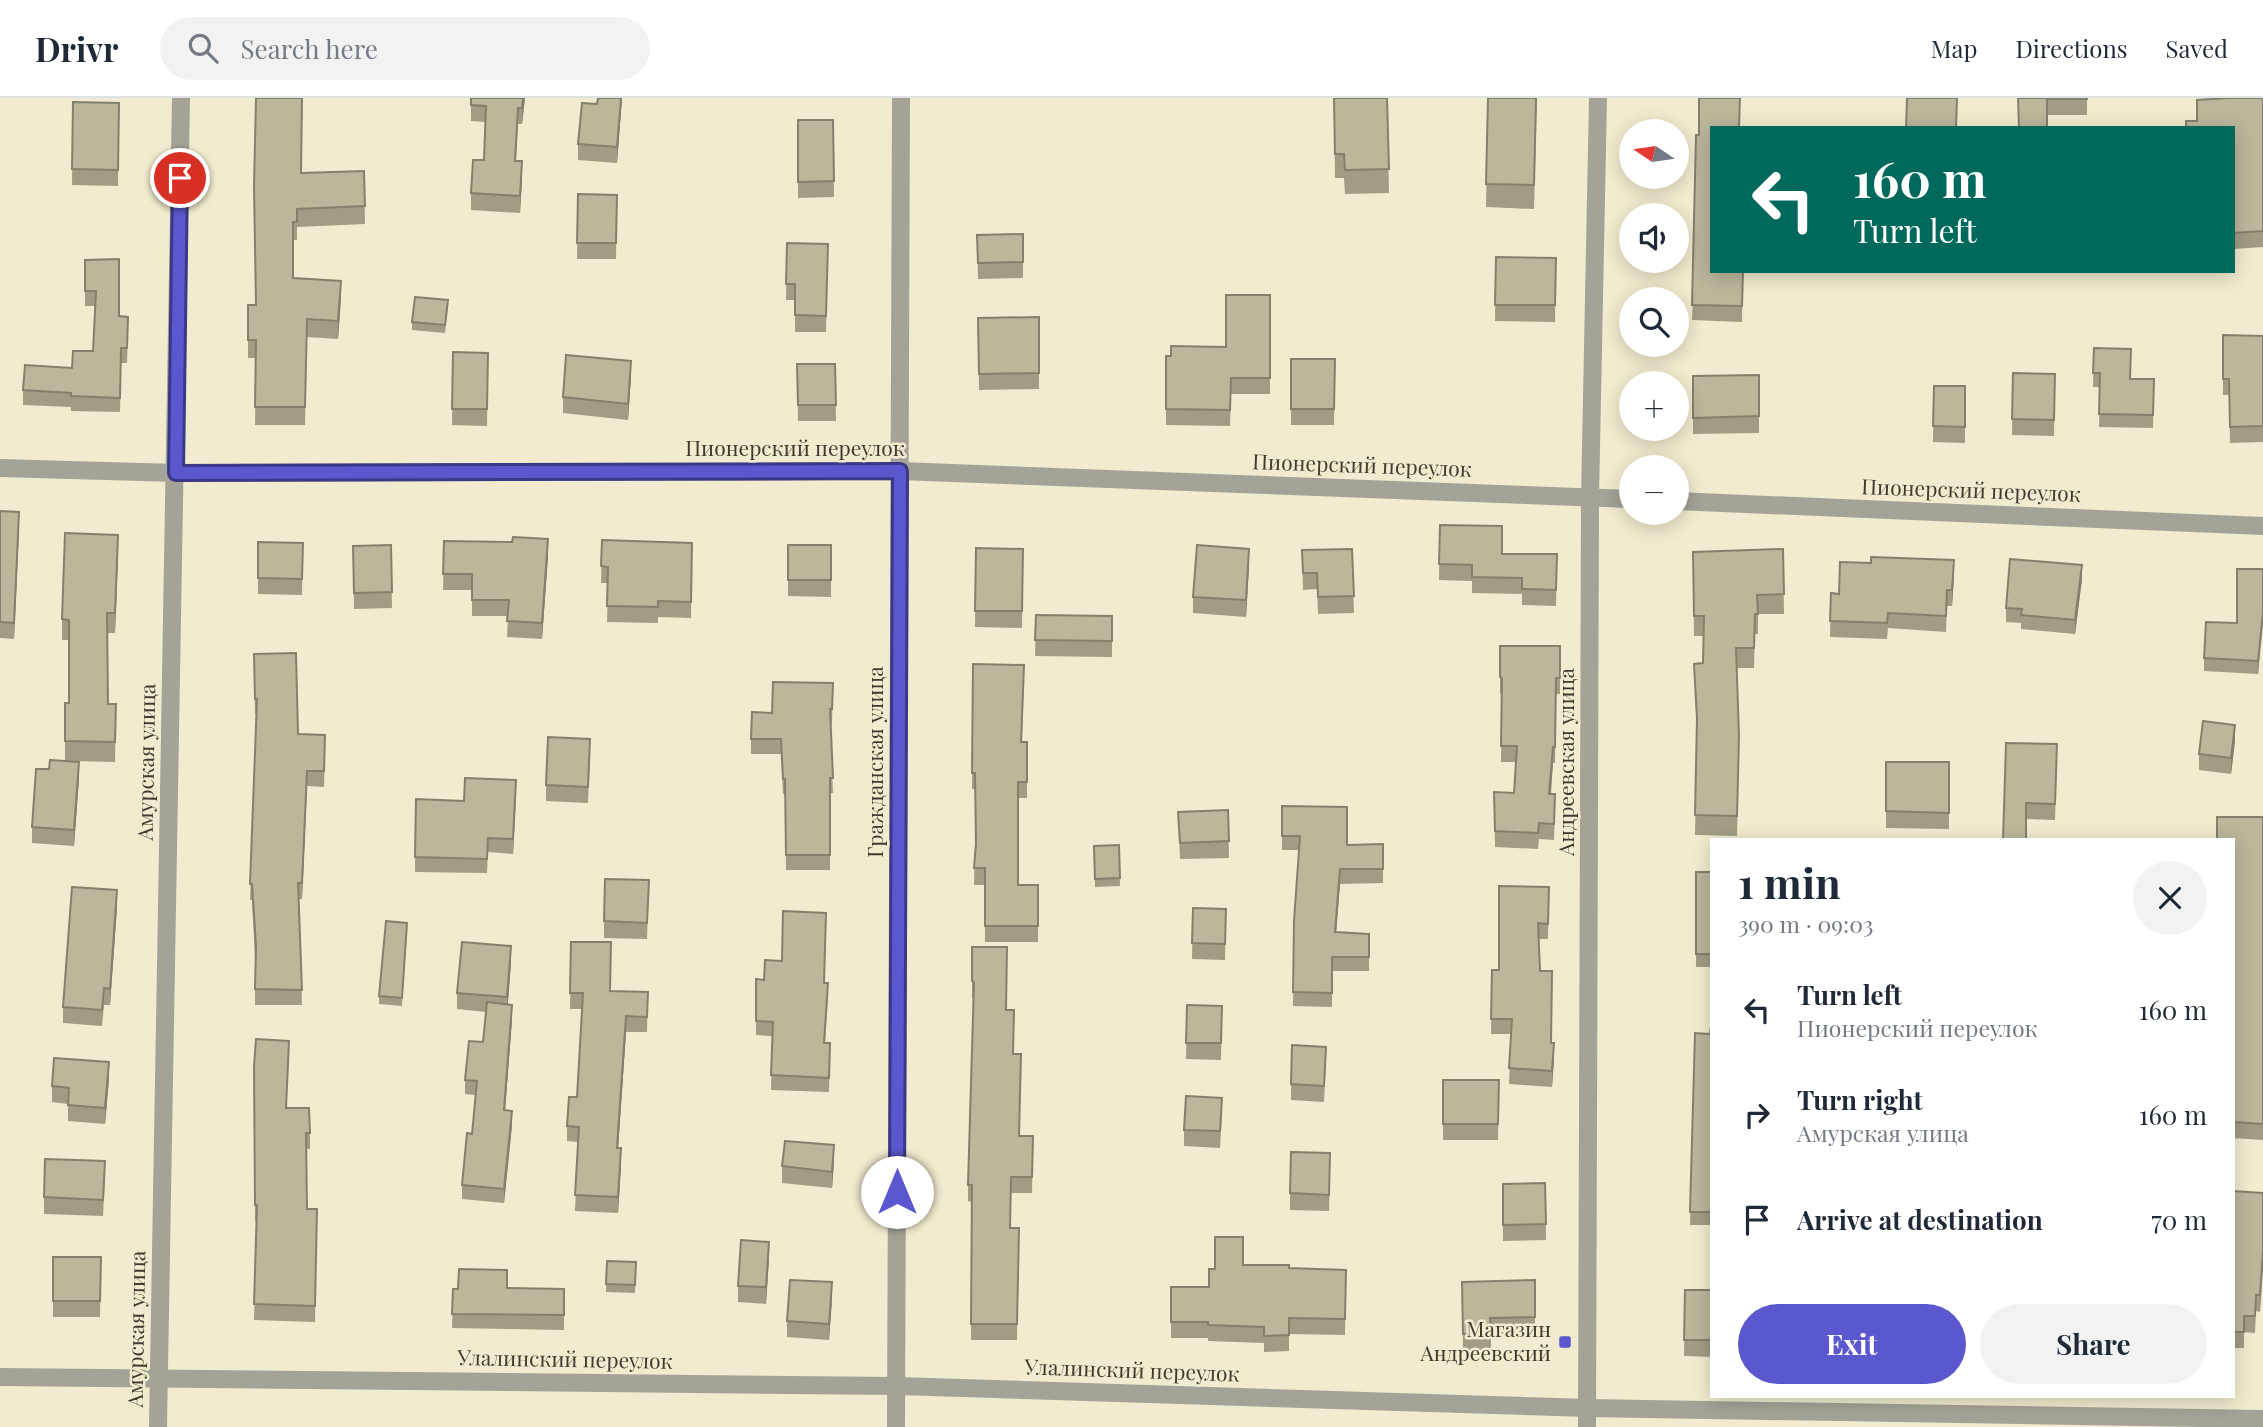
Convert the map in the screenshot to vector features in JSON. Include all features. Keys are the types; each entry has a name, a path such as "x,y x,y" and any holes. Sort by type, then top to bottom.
{"street":[{"name":"Амурская улица","path":"158,1427 181,98"},
{"name":"Гражданская улица","path":"897,1427 901,98"},
{"name":"Андреевская улица","path":"1587,1427 1590,498 1598,98"},
{"name":"Пионерский переулок","path":"0,468 176,473 900,471 1619,499"},
{"name":"Пионерский переулок","path":"1689,502 2263,526"},
{"name":"Улалинский переулок","path":"0,1377 897,1386 1587,1408 2263,1419"}],"building":[{"path":"256,98 302,98 301,173 364,171 365,206 297,209 297,222 293,222 293,278 341,281 338,321 307,319 305,407 255,407 256,340 248,340 248,305 256,305"},
{"path":"471,98 523,98 522,108 518,108 515,161 522,161 520,196 471,193 473,160 484,160 486,106 471,105"},
{"path":"598,98 621,98 617,147 578,144 582,103 597,104"},
{"path":"1334,98 1387,98 1389,169 1345,170 1344,154 1335,154"},
{"path":"1488,98 1536,98 1534,185 1486,184"},
{"path":"1699,98 1740,98 1739,126 1710,126 1710,273 1743,273 1742,306 1692,305 1696,135 1699,135"},
{"path":"1907,98 1957,98 1956,126 1906,126"},
{"path":"2018,98 2087,98 2047,99 2047,126 2019,126"},
{"path":"2263,98 2263,231 2235,233 2235,126 2186,126 2186,121 2197,121 2197,100"},
{"path":"73,102 119,103 118,170 72,169"},
{"path":"798,120 833,120 834,181 798,182"},
{"path":"578,194 617,195 616,243 577,243"},
{"path":"1023,234 1023,262 978,263 977,235"},
{"path":"787,243 828,244 826,316 795,315 795,284 786,284"},
{"path":"1496,257 1556,258 1555,305 1495,305"},
{"path":"119,259 119,316 128,317 127,348 121,348 120,398 23,390 25,365 72,368 73,351 93,351 96,291 85,291 85,260"},
{"path":"1226,295 1270,295 1270,378 1231,378 1230,410 1166,409 1166,356 1171,356 1171,346 1226,347"},
{"path":"415,297 448,300 445,325 412,322"},
{"path":"1039,317 1039,373 979,374 978,318"},
{"path":"2223,335 2263,336 2263,426 2230,427 2229,379 2223,379"},
{"path":"2094,348 2131,349 2130,379 2154,379 2153,415 2099,414 2100,373 2093,373"},
{"path":"453,352 488,353 487,409 452,409"},
{"path":"566,355 631,361 628,404 563,397"},
{"path":"1291,359 1335,359 1334,409 1291,409"},
{"path":"797,364 835,364 836,405 798,405"},
{"path":"2013,373 2055,374 2054,420 2012,419"},
{"path":"1759,375 1759,416 1693,418 1693,376"},
{"path":"1934,386 1965,386 1965,427 1933,426"},
{"path":"0,511 19,512 14,623 0,622"},
{"path":"1440,525 1502,526 1502,554 1557,554 1556,590 1522,589 1522,578 1472,577 1472,565 1439,564"},
{"path":"65,533 118,535 115,613 107,613 108,704 116,704 115,742 65,741 65,703 69,703 69,620 62,619"},
{"path":"513,537 548,539 542,623 507,621 509,600 472,600 472,574 443,574 444,541 512,542"},
{"path":"602,540 692,543 691,602 658,601 658,607 607,606 608,567 601,566"},
{"path":"258,542 303,543 302,579 258,578"},
{"path":"391,545 392,592 354,593 353,546"},
{"path":"788,545 831,545 831,580 788,580"},
{"path":"1197,545 1249,549 1246,600 1193,597"},
{"path":"976,548 1023,549 1022,611 975,611"},
{"path":"1352,549 1354,596 1318,597 1317,573 1303,573 1302,550"},
{"path":"1783,549 1784,594 1757,595 1754,648 1736,648 1739,736 1737,816 1695,815 1697,719 1694,664 1703,663 1704,616 1694,616 1693,552"},
{"path":"1871,557 1954,560 1952,590 1947,590 1946,616 1888,613 1887,623 1830,621 1831,593 1839,594 1840,562 1871,563"},
{"path":"2010,559 2082,565 2075,620 2021,615 2022,609 2006,608"},
{"path":"2237,569 2263,569 2263,612 2258,661 2204,658 2206,622 2237,623"},
{"path":"1036,615 1112,616 1112,641 1035,640"},
{"path":"1500,646 1560,646 1560,678 1556,678 1555,747 1549,794 1555,794 1554,824 1539,823 1538,833 1495,831 1494,792 1514,793 1517,746 1501,746"},
{"path":"296,653 298,734 325,735 324,771 307,771 302,883 298,883 302,990 255,989 256,946 250,884 257,699 254,654"},
{"path":"973,664 1024,665 1021,742 1027,742 1027,782 1018,782 1018,885 1038,885 1038,926 985,926 985,868 974,868 976,844 975,773 972,773"},
{"path":"773,682 833,683 830,709 833,778 830,778 830,855 786,855 785,779 781,739 751,739 752,712 772,713"},
{"path":"2203,721 2235,725 2231,758 2199,754"},
{"path":"548,737 590,739 588,787 546,785"},
{"path":"2006,743 2057,744 2055,804 2026,803 2026,838 2003,838"},
{"path":"50,760 79,762 74,830 32,827 36,769 49,769"},
{"path":"1886,762 1949,762 1949,813 1886,811"},
{"path":"465,778 516,780 513,839 488,838 487,859 415,857 416,799 464,801"},
{"path":"1282,806 1347,807 1347,845 1383,844 1383,869 1340,869 1335,932 1369,934 1369,957 1332,957 1332,993 1293,992 1294,921 1300,836 1282,836"},
{"path":"1228,810 1229,841 1180,843 1178,812"},
{"path":"2217,817 2263,817 2263,1124 2235,1122 2235,838 2217,838"},
{"path":"1119,845 1120,878 1095,879 1094,846"},
{"path":"1696,872 1710,872 1710,954 1696,954"},
{"path":"605,879 649,880 647,923 604,921"},
{"path":"1499,886 1549,887 1548,924 1538,923 1540,971 1552,971 1552,1071 1509,1068 1512,1019 1491,1019 1492,970 1499,970"},
{"path":"72,887 117,890 110,989 104,988 102,1010 63,1007"},
{"path":"1193,908 1226,909 1225,944 1192,943"},
{"path":"783,911 826,913 824,983 828,983 824,1043 830,1043 829,1078 771,1075 773,1022 756,1021 756,979 764,980 765,960 782,961"},
{"path":"386,921 407,923 402,998 379,996"},
{"path":"462,942 511,946 507,997 457,993"},
{"path":"571,942 611,942 610,991 648,992 647,1017 626,1016 617,1148 621,1148 618,1197 575,1195 579,1127 567,1126 569,1097 577,1097 583,993 570,993"},
{"path":"972,947 1007,947 1006,1010 1014,1010 1013,1054 1021,1054 1019,1136 1033,1136 1032,1177 1011,1177 1010,1228 1019,1228 1017,1324 971,1324 972,1185 968,1185 974,982"},
{"path":"487,1002 512,1005 504,1110 512,1111 504,1189 462,1185 467,1133 472,1134 477,1081 465,1080 469,1041 483,1042"},
{"path":"1187,1005 1222,1006 1221,1043 1186,1043"},
{"path":"1695,1033 1710,1034 1710,1212 1690,1212"},
{"path":"256,1039 289,1041 286,1108 309,1108 310,1133 306,1133 307,1209 317,1209 315,1306 254,1304 257,1205 254,1066"},
{"path":"1292,1045 1326,1047 1324,1086 1291,1084"},
{"path":"54,1058 109,1062 105,1108 68,1105 69,1088 52,1086"},
{"path":"1443,1080 1499,1080 1498,1124 1443,1124"},
{"path":"1186,1096 1222,1098 1220,1131 1184,1130"},
{"path":"785,1141 834,1145 832,1172 782,1166"},
{"path":"1291,1152 1330,1153 1329,1195 1290,1193"},
{"path":"45,1159 105,1161 103,1200 44,1197"},
{"path":"1545,1183 1546,1224 1503,1225 1503,1184"},
{"path":"2235,1191 2263,1193 2260,1295 2256,1295 2255,1316 2244,1316 2244,1332 2235,1332"},
{"path":"1215,1237 1243,1237 1243,1265 1289,1265 1289,1268 1346,1270 1345,1319 1289,1318 1289,1335 1264,1336 1264,1327 1171,1322 1171,1287 1209,1287 1209,1269 1215,1269"},
{"path":"741,1240 769,1242 766,1287 738,1286"},
{"path":"53,1257 101,1257 100,1301 53,1301"},
{"path":"607,1261 636,1262 635,1285 606,1284"},
{"path":"459,1269 507,1270 507,1288 564,1289 564,1315 452,1314 453,1289 458,1289"},
{"path":"790,1280 832,1282 829,1324 787,1321"},
{"path":"1535,1280 1535,1317 1490,1318 1491,1334 1463,1334 1462,1282"},
{"path":"1685,1290 1710,1290 1710,1340 1684,1340"}],"place":[{"name":"Магазин Андреевский","path":"1565,1342"}],"route":[{"path":"180,178 176,473 900,471 897,1192"}]}
